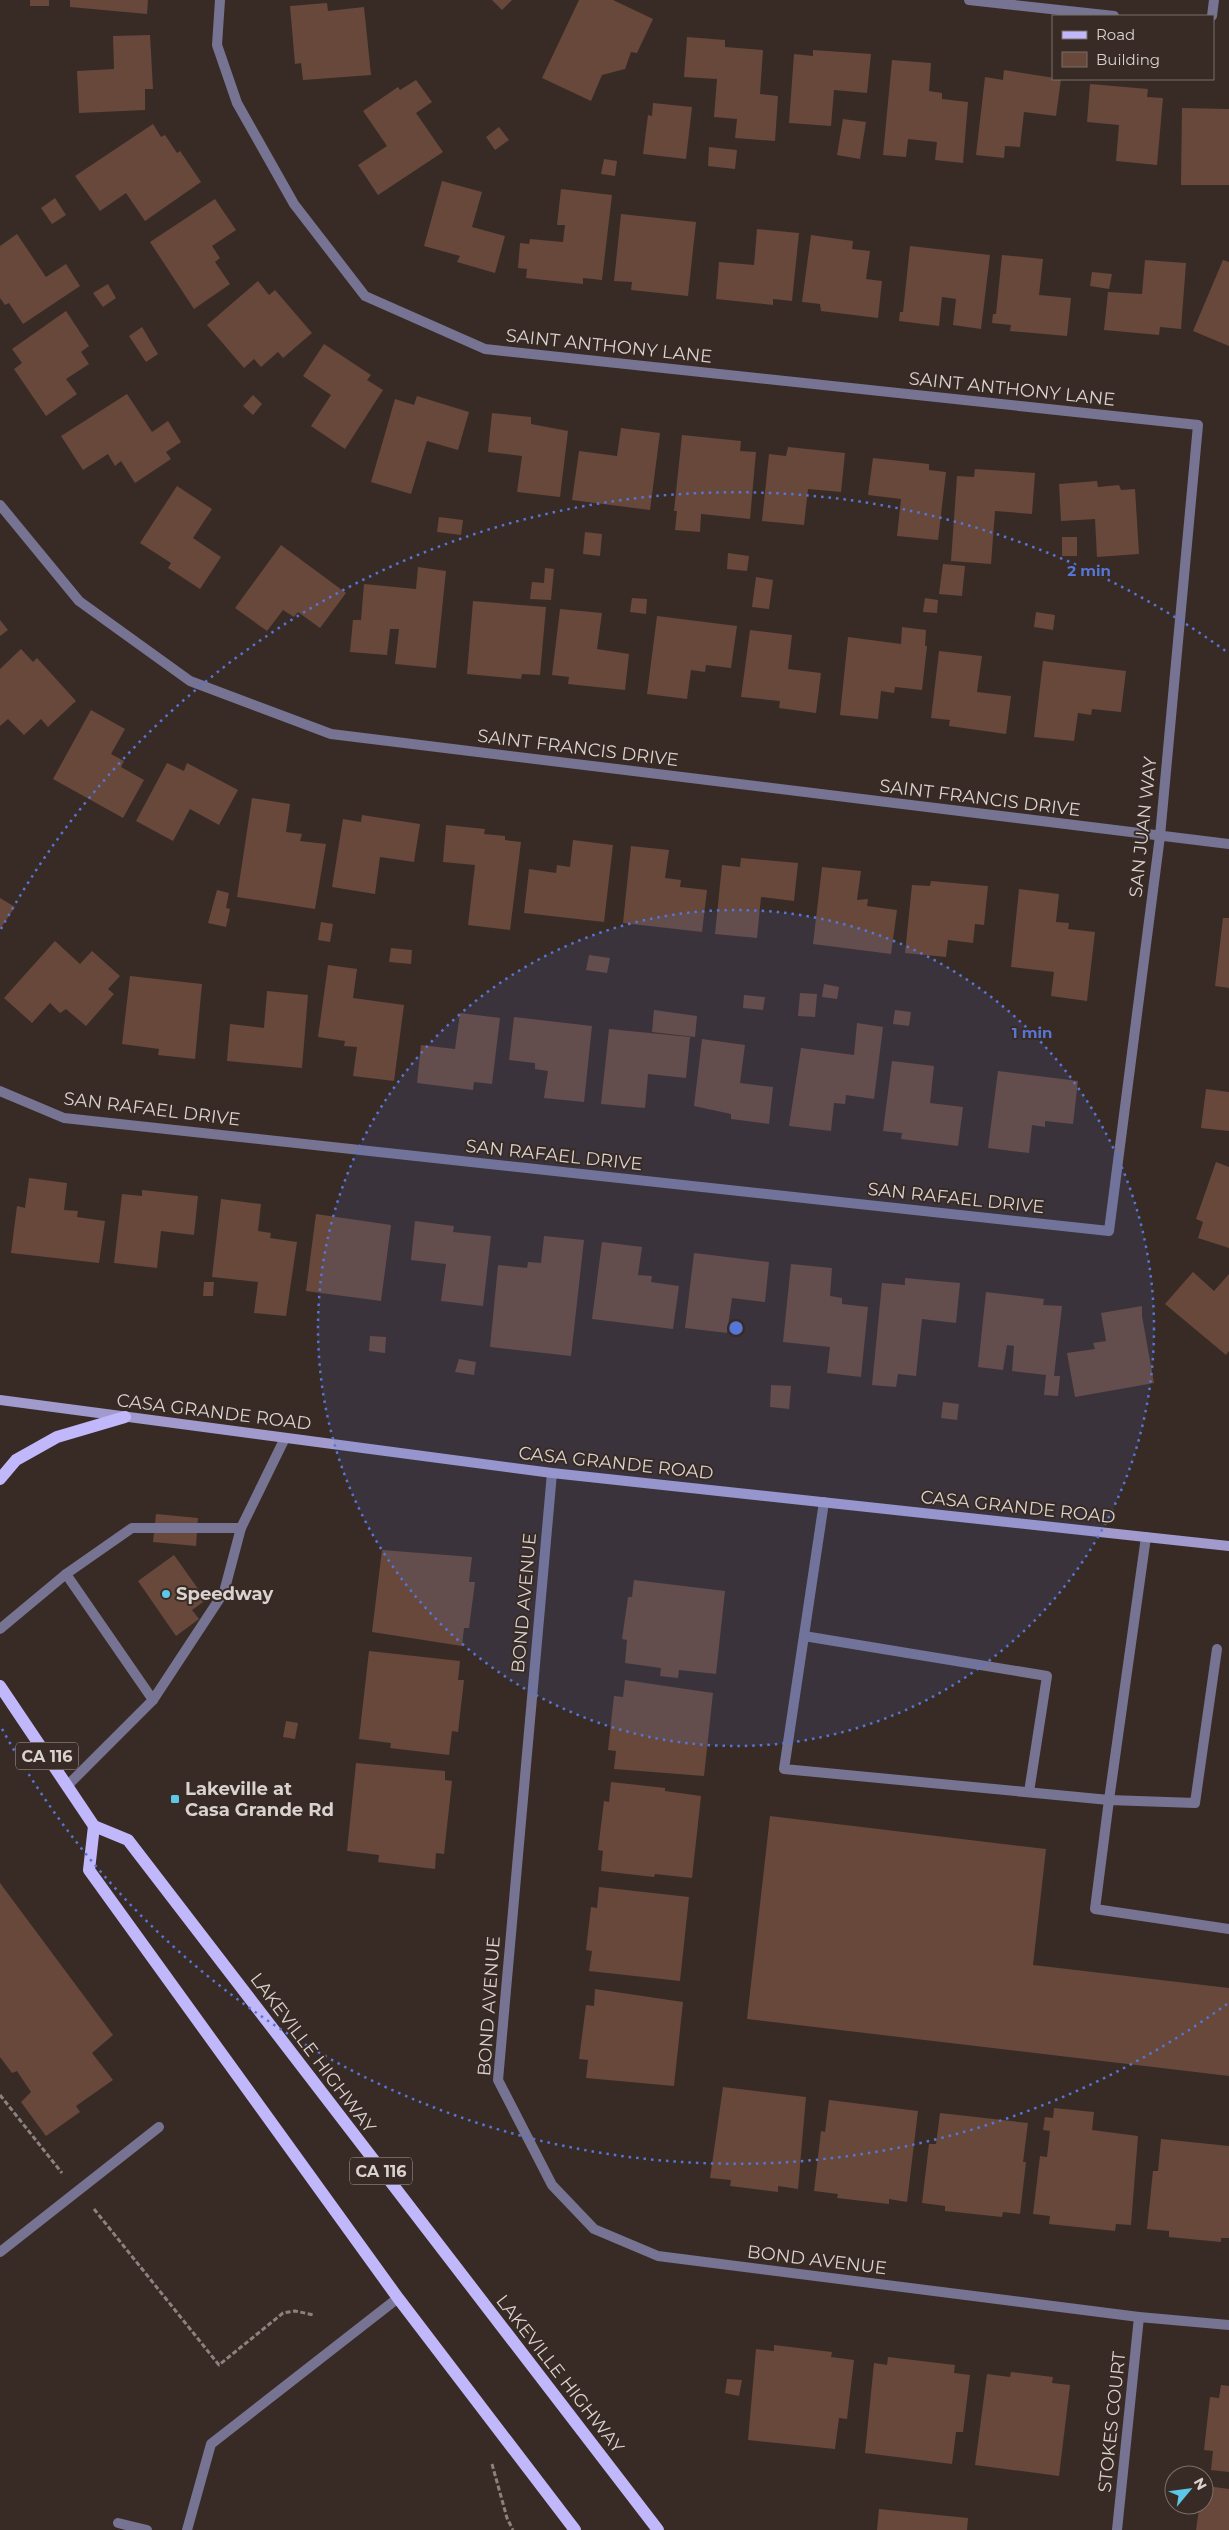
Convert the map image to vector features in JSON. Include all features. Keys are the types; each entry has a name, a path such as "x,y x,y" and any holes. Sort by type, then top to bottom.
{"main road":[{"name":"CASA GRANDE ROAD","path":"0,1400 552,1473 1229,1546"},
{"path":"0,1480 16,1460 57,1437 125,1417"},
{"name":"CA 116","path":"0,1686 94,1826"},
{"path":"94,1826 89,1870 398,2298 575,2530"},
{"name":"LAKEVILLE HIGHWAY","path":"94,1826 128,1840 658,2530"}],"street":[{"name":"SAINT ANTHONY LANE","path":"220,0 217,45 237,103 294,204 365,296 485,349 1198,425"},
{"path":"969,0 1105,15"},
{"path":"1212,15 1214,0"},
{"name":"SAN JUAN WAY","path":"1109,1231 1160,836 1198,425"},
{"name":"SAINT FRANCIS DRIVE","path":"0,505 78,600 190,680 332,734 1229,844"},
{"name":"SAN RAFAEL DRIVE","path":"0,1091 64,1118 1109,1231"},
{"path":"67,1786 153,1700 224,1592 240,1528 285,1438"},
{"name":"BOND AVENUE","path":"552,1473 498,2080 552,2185 594,2229 658,2256 1139,2316 1229,2325"},
{"path":"824,1502 784,1769 1109,1800 1195,1803 1216,1649"},
{"path":"0,1629 66,1574 132,1528 240,1528"},
{"path":"1146,1537 1095,1909 1229,1929"},
{"path":"66,1574 153,1700"},
{"path":"804,1636 1047,1676 1029,1792"},
{"path":"0,2252 159,2127"},
{"path":"187,2530 211,2444 398,2298"},
{"name":"STOKES COURT","path":"1117,2530 1139,2316"},
{"path":"118,2523 147,2530"}],"path":[{"path":"0,2094 62,2174"},
{"path":"94,2210 219,2365 283,2313 295,2311 314,2315"},
{"path":"489,2457 498,2482 507,2518 513,2530"}],"building":[{"path":"30,0 49,0 49,6 30,6"},
{"path":"70,0 148,0 147,14 70,7"},
{"path":"492,0 512,0 502,10"},
{"path":"579,0 613,0 653,19 637,53 631,52 625,69 602,75 591,101 542,78"},
{"path":"327,3 328,11 364,7 371,75 303,80 301,63 295,64 290,6"},
{"path":"150,35 153,89 145,89 145,110 79,113 77,71 114,69 113,36"},
{"path":"687,37 725,40 725,47 763,50 760,94 778,96 775,141 735,138 737,119 714,117 717,79 684,77"},
{"path":"813,50 871,54 867,93 834,90 831,126 789,123 794,54 813,56"},
{"path":"892,60 931,63 929,91 942,93 942,99 968,102 963,163 935,160 937,142 908,139 906,157 883,155"},
{"path":"1004,70 1052,78 1052,80 1061,80 1056,116 1024,112 1020,147 1005,146 1004,158 976,155 985,77 1003,80"},
{"path":"416,80 432,102 416,113 443,152 378,195 358,165 387,146 363,111 398,87 400,90"},
{"path":"1090,84 1148,89 1147,97 1163,98 1157,165 1116,161 1119,125 1087,122"},
{"path":"653,103 692,107 686,159 643,154 648,115 652,116"},
{"path":"1182,108 1229,109 1229,185 1181,185"},
{"path":"843,119 866,122 860,159 837,155"},
{"path":"153,124 161,137 165,135 177,153 180,151 201,182 145,221 126,193 100,211 75,176"},
{"path":"499,127 509,140 495,150 486,137"},
{"path":"709,147 737,150 735,169 708,166"},
{"path":"604,159 617,161 615,176 601,174"},
{"path":"442,181 482,192 472,227 505,236 495,273 457,262 460,256 424,246"},
{"path":"561,189 612,195 602,280 583,278 583,284 526,278 527,269 518,268 520,243 529,244 530,239 563,242 565,225 557,225"},
{"path":"55,198 66,215 52,224 41,208"},
{"path":"215,199 236,230 212,246 220,258 215,262 230,284 194,309 150,242"},
{"path":"621,214 696,222 688,296 631,290 632,282 614,281"},
{"path":"757,229 799,233 792,301 773,299 773,305 716,299 719,262 754,265"},
{"path":"17,234 46,277 66,264 80,286 23,324 9,303 5,305 0,298 0,246"},
{"path":"811,235 853,241 852,249 870,251 866,279 882,281 878,318 821,311 820,304 802,302"},
{"path":"910,246 990,255 981,329 953,325 956,299 942,297 939,326 899,321 900,312 903,312"},
{"path":"1002,255 1043,259 1039,295 1071,298 1067,336 1010,331 1011,325 992,323 993,314 996,314"},
{"path":"1145,260 1186,263 1181,329 1160,327 1159,335 1104,330 1108,292 1142,294"},
{"path":"1223,260 1229,262 1229,346 1193,331"},
{"path":"1092,272 1112,274 1109,289 1090,286"},
{"path":"258,281 269,295 275,290 312,333 283,358 278,352 261,367 254,359 244,368 207,325"},
{"path":"108,284 116,298 103,307 93,293"},
{"path":"66,311 89,346 81,352 89,364 66,379 77,394 46,416 14,369 22,363 12,349"},
{"path":"142,327 158,354 146,362 129,336"},
{"path":"324,344 371,375 367,380 383,390 345,449 311,426 331,395 303,376"},
{"path":"127,394 152,432 168,421 181,442 166,452 171,459 135,483 121,461 115,466 108,454 83,470 61,436"},
{"path":"253,395 262,404 253,415 243,406"},
{"path":"417,396 469,412 458,450 427,441 411,494 371,482 395,399 414,405"},
{"path":"492,413 531,417 531,424 568,431 560,497 517,492 522,456 488,452"},
{"path":"621,428 660,433 650,510 572,500 579,451 617,456"},
{"path":"682,435 741,441 740,451 756,452 750,519 701,514 700,532 675,530 677,511 674,511"},
{"path":"788,447 845,453 841,492 808,489 804,525 762,521 769,454 786,456"},
{"path":"873,458 929,464 929,470 946,472 938,540 897,536 901,499 868,495"},
{"path":"975,469 1035,473 1032,514 995,511 991,564 951,561 957,476 974,477"},
{"path":"1097,481 1098,487 1119,485 1121,490 1135,489 1139,554 1097,557 1095,519 1061,521 1059,484"},
{"path":"177,486 212,509 193,538 221,557 200,589 168,568 171,563 140,543"},
{"path":"439,517 463,520 461,535 437,532"},
{"path":"585,532 602,534 600,556 583,554"},
{"path":"1062,537 1077,537 1077,556 1062,556"},
{"path":"281,545 346,593 320,628 298,612 294,617 283,610 267,631 235,608"},
{"path":"728,553 749,556 747,571 727,569"},
{"path":"943,564 965,566 962,596 939,594"},
{"path":"418,567 446,571 436,668 395,664 399,629 390,629 387,655 350,652 353,620 361,620 364,584 416,589"},
{"path":"545,568 554,569 551,600 530,599 532,582 544,583"},
{"path":"756,577 773,580 769,609 752,607"},
{"path":"632,598 647,599 646,614 630,612"},
{"path":"925,598 938,600 937,613 923,612"},
{"path":"473,601 546,607 540,675 522,674 521,679 467,674"},
{"path":"560,609 602,613 597,649 629,654 625,690 568,684 569,677 552,675"},
{"path":"1036,612 1055,615 1053,630 1034,627"},
{"path":"657,616 737,626 731,668 706,665 705,672 691,670 687,699 647,694"},
{"path":"0,620 8,630 0,636"},
{"path":"902,627 926,630 925,646 927,646 922,690 895,687 894,693 881,691 878,719 840,715 848,637 901,644"},
{"path":"750,630 792,635 788,669 821,673 816,713 779,708 780,701 741,697"},
{"path":"21,649 33,662 37,658 76,701 48,727 41,719 24,735 8,719 0,726 0,669"},
{"path":"939,651 982,656 977,692 1011,696 1006,734 949,726 950,720 931,718"},
{"path":"1043,661 1126,671 1121,712 1092,709 1091,715 1078,713 1074,741 1034,737"},
{"path":"91,710 125,729 111,754 124,761 121,767 144,780 123,818 53,779"},
{"path":"167,763 184,771 187,763 238,790 219,825 190,809 173,841 136,821"},
{"path":"252,798 290,804 286,832 302,834 300,841 326,844 315,909 237,897"},
{"path":"362,815 420,824 414,862 380,857 375,894 332,887 343,819 361,822"},
{"path":"446,825 485,829 484,834 505,836 505,840 521,842 510,930 468,925 475,865 443,862"},
{"path":"573,840 613,845 604,922 524,913 529,869 556,873 557,865 570,867"},
{"path":"631,846 669,850 665,878 681,880 680,887 707,890 702,932 623,923"},
{"path":"741,858 798,863 794,901 761,897 757,938 715,934 722,865 740,867"},
{"path":"822,867 861,871 857,900 868,899 867,906 897,910 891,954 813,944"},
{"path":"931,881 988,886 984,925 975,924 973,943 948,940 946,957 905,953 912,885 930,886"},
{"path":"1019,889 1059,894 1056,922 1069,923 1068,929 1095,932 1087,1001 1051,996 1054,972 1011,967"},
{"path":"217,890 229,893 226,908 230,909 226,927 208,923"},
{"path":"0,898 15,907 0,929"},
{"path":"1223,918 1229,918 1229,988 1215,986"},
{"path":"321,922 333,924 330,942 318,940"},
{"path":"55,941 80,964 92,951 120,976 108,989 114,994 86,1026 66,1009 60,1013 50,1003 32,1023 4,998"},
{"path":"391,948 412,950 411,964 389,962"},
{"path":"589,955 610,958 607,973 586,970"},
{"path":"328,965 357,969 353,998 404,1005 394,1081 353,1076 357,1047 344,1046 345,1041 318,1037"},
{"path":"130,976 202,984 195,1059 158,1055 159,1049 122,1044"},
{"path":"824,984 839,987 837,999 822,997"},
{"path":"267,991 308,995 302,1068 227,1061 230,1024 264,1028"},
{"path":"800,993 817,994 815,1017 798,1016"},
{"path":"744,995 765,997 763,1010 743,1008"},
{"path":"654,1010 697,1016 695,1037 652,1032"},
{"path":"895,1010 911,1012 909,1026 893,1024"},
{"path":"460,1013 500,1018 492,1084 474,1082 473,1090 417,1083 421,1045 455,1049"},
{"path":"514,1017 592,1026 584,1102 544,1098 548,1071 535,1069 535,1063 509,1060"},
{"path":"857,1023 883,1027 874,1099 846,1095 845,1104 834,1103 831,1131 789,1126 801,1048 854,1055"},
{"path":"609,1029 690,1037 686,1078 648,1074 645,1108 601,1104"},
{"path":"702,1039 745,1045 740,1083 773,1087 769,1124 731,1119 731,1114 694,1106"},
{"path":"892,1061 934,1066 930,1103 963,1107 958,1146 901,1139 902,1133 883,1131"},
{"path":"998,1071 1078,1081 1073,1124 1045,1121 1045,1127 1032,1125 1029,1153 988,1148"},
{"path":"1206,1089 1229,1092 1229,1131 1201,1128"},
{"path":"1216,1162 1229,1167 1229,1248 1198,1238 1203,1222 1196,1219"},
{"path":"29,1178 67,1183 64,1210 78,1211 77,1217 105,1221 99,1263 11,1253 17,1206 25,1208"},
{"path":"142,1190 198,1196 194,1235 161,1231 157,1268 114,1263 122,1194 142,1196"},
{"path":"221,1199 261,1204 258,1231 271,1233 270,1238 297,1242 286,1316 254,1313 258,1282 212,1277"},
{"path":"316,1214 391,1225 381,1301 306,1291"},
{"path":"415,1221 454,1226 453,1232 491,1236 483,1306 441,1301 446,1264 411,1260"},
{"path":"544,1236 584,1240 571,1356 490,1347 498,1265 527,1268 528,1262 541,1263"},
{"path":"602,1242 642,1247 638,1275 652,1276 651,1282 679,1286 673,1329 592,1319"},
{"path":"694,1253 769,1262 765,1302 732,1298 727,1333 685,1328"},
{"path":"791,1264 832,1268 830,1296 842,1298 842,1304 868,1307 861,1377 827,1373 830,1347 783,1342"},
{"path":"1193,1272 1214,1291 1229,1274 1229,1351 1226,1355 1165,1304"},
{"path":"905,1278 960,1283 956,1323 922,1319 916,1376 898,1374 896,1387 872,1385 882,1283 905,1285"},
{"path":"204,1282 214,1282 213,1296 203,1296"},
{"path":"986,1292 1044,1299 1043,1305 1062,1306 1054,1376 1060,1376 1058,1396 1044,1395 1046,1375 1012,1371 1014,1346 1007,1345 1003,1370 978,1367"},
{"path":"1142,1306 1142,1316 1154,1383 1075,1397 1067,1353 1095,1349 1093,1343 1106,1341 1101,1313"},
{"path":"370,1336 386,1337 385,1353 369,1351"},
{"path":"459,1359 476,1362 474,1375 455,1372"},
{"path":"771,1385 791,1386 789,1409 770,1407"},
{"path":"943,1402 959,1404 957,1420 941,1418"},
{"path":"156,1514 198,1518 196,1546 153,1542"},
{"path":"382,1550 472,1557 469,1582 475,1582 469,1628 464,1628 462,1646 372,1632"},
{"path":"174,1555 206,1600 192,1610 199,1619 176,1636 138,1581"},
{"path":"634,1580 725,1591 716,1674 679,1670 678,1678 660,1676 661,1668 625,1663 627,1640 622,1639 628,1597 632,1597"},
{"path":"369,1651 460,1661 458,1680 464,1680 458,1732 452,1731 449,1755 390,1748 391,1743 359,1739"},
{"path":"625,1680 713,1693 704,1776 614,1769 616,1751 608,1750 614,1696 623,1697"},
{"path":"286,1721 298,1723 295,1739 283,1737"},
{"path":"356,1763 445,1771 445,1780 452,1781 444,1854 436,1853 435,1869 378,1862 379,1855 347,1851"},
{"path":"611,1782 665,1788 665,1791 701,1796 692,1878 655,1874 654,1877 601,1871 603,1851 598,1850 604,1801 609,1802"},
{"path":"770,1816 1046,1849 1033,1965 1229,1988 1229,2076 747,2019"},
{"path":"0,1883 113,2035 92,2053 113,2080 76,2106 80,2112 46,2136 21,2102 31,2092 17,2071 12,2073 0,2057"},
{"path":"599,1887 689,1897 680,1981 589,1971 592,1951 586,1950 591,1907 597,1908"},
{"path":"595,1989 683,2002 674,2086 586,2078 588,2060 579,2059 586,2005 594,2006"},
{"path":"723,2087 806,2097 798,2189 778,2186 778,2192 730,2186 731,2180 710,2178"},
{"path":"829,2100 918,2111 907,2202 889,2199 889,2204 837,2198 838,2194 814,2191 821,2131 825,2132"},
{"path":"1054,2108 1094,2112 1092,2130 1138,2136 1131,2225 1116,2224 1115,2231 1049,2224 1050,2216 1033,2214 1040,2156 1047,2157 1050,2131 1043,2130 1045,2117 1053,2118"},
{"path":"940,2113 1028,2123 1023,2162 1026,2162 1020,2214 1003,2212 1002,2217 945,2211 945,2206 922,2203 929,2144 936,2144"},
{"path":"1161,2139 1229,2146 1229,2238 1221,2238 1221,2242 1169,2237 1169,2231 1147,2229 1153,2171 1158,2171"},
{"path":"774,2345 832,2352 831,2357 854,2360 847,2419 839,2418 835,2449 748,2440 756,2349 774,2351"},
{"path":"888,2357 955,2365 954,2373 970,2375 963,2432 956,2432 952,2464 865,2453 874,2363 887,2365"},
{"path":"1011,2372 1053,2377 1052,2383 1070,2385 1059,2476 975,2465 987,2374 1010,2377"},
{"path":"727,2379 742,2380 739,2396 725,2393"},
{"path":"1221,2385 1229,2386 1229,2472 1214,2470 1214,2465 1212,2465 1213,2451 1204,2450 1210,2397 1219,2398"},
{"path":"1214,2487 1229,2489 1229,2530 1196,2530 1198,2515 1214,2515"},
{"path":"879,2509 968,2518 967,2530 877,2530"}],"place":[{"name":"Speedway","path":"166,1594"},
{"name":"Lakeville at Casa Grande Rd","path":"175,1799"}]}
